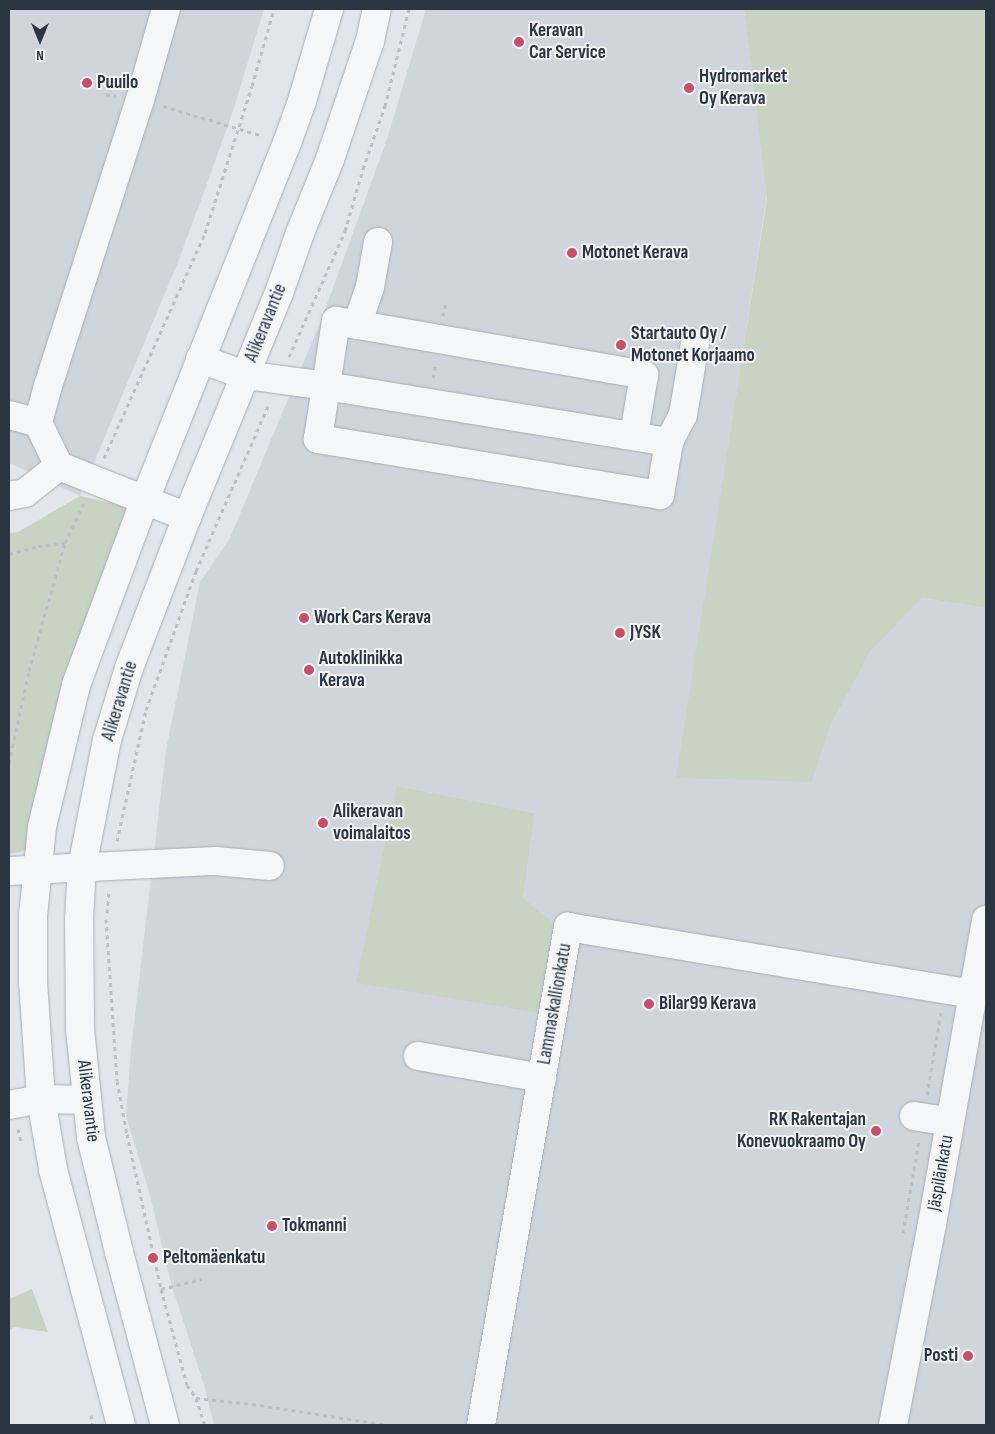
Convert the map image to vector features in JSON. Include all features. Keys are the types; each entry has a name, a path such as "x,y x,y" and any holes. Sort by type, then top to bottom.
{"street":[{"path":"166,9 140,100 48,386 38,423 59,466 95,479 144,502 186,517"},
{"path":"121,1425 53,1169 41,1099 33,982 33,916 42,826 76,685 144,502 200,359 236,276 287,143 302,101 329,9"},
{"name":"Alikeravantie","path":"166,1425 117,1242 92,1137 80,1028 79,919 82,867 107,740 129,668 186,517 245,376 330,159 370,41 377,9"},
{"path":"357,325 370,287 378,242"},
{"path":"634,435 644,376 336,321 318,439 660,495 670,442 683,415 695,344"},
{"path":"200,359 245,376 326,386 670,442"},
{"path":"9,415 38,423"},
{"path":"9,496 25,494 59,466"},
{"path":"9,871 216,861 270,866"},
{"name":"Jäspilänkatu","path":"893,1425 979,978 986,920"},
{"name":"Lammaskallionkatu","path":"480,1425 568,927 945,989 979,978"},
{"path":"418,1056 542,1078"},
{"path":"9,1105 41,1099 87,1100"},
{"path":"918,1117 950,1122"}],"path":[{"path":"9,763 29,671 65,544 205,233 274,9"},
{"path":"205,1425 196,1398 187,1385 161,1289 117,1081 106,918 112,865 146,710 196,570 345,232 363,169 385,106 409,9"},
{"path":"140,100 287,143"},
{"path":"330,159 363,169"},
{"path":"9,554 38,546 65,544"},
{"path":"901,1241 918,1117 945,989"},
{"path":"161,1289 202,1279"},
{"path":"196,1398 252,1404 387,1425"}],"shaded area":[{"path":"9,9 264,9 233,111 178,262 80,496 9,463"},
{"path":"426,9 744,9 767,194 715,533 812,782 831,725 870,652 922,598 986,608 986,1425 214,1425 204,1385 171,1283 149,1192 126,1116 131,1049 166,750 200,582 230,538 322,318 387,139","holes":["397,786 535,813 523,898"]}],"green space":[{"path":"744,9 986,9 986,608 922,598 870,652 831,725 812,782 676,778 767,198"},
{"path":"80,496 129,507 29,850 9,854 9,533 18,532"},
{"path":"397,786 535,813 523,898 557,926 540,1013 356,983"},
{"path":"32,1289 48,1332 14,1327 9,1331 9,1299"}],"place":[{"name":"Keravan Car Service","path":"519,42"},
{"name":"Puuilo","path":"87,83"},
{"name":"Hydromarket Oy Kerava","path":"689,88"},
{"name":"Motonet Kerava","path":"572,253"},
{"name":"Startauto Oy / Motonet Korjaamo","path":"621,345"},
{"name":"Work Cars Kerava","path":"304,618"},
{"name":"JYSK","path":"620,633"},
{"name":"Autoklinikka Kerava","path":"309,670"},
{"name":"Alikeravan voimalaitos","path":"323,823"},
{"name":"Bilar99 Kerava","path":"649,1004"},
{"name":"RK Rakentajan Konevuokraamo Oy","path":"876,1131"},
{"name":"Tokmanni","path":"272,1226"},
{"name":"Peltomäenkatu","path":"153,1258"},
{"name":"Posti","path":"968,1356"}]}
